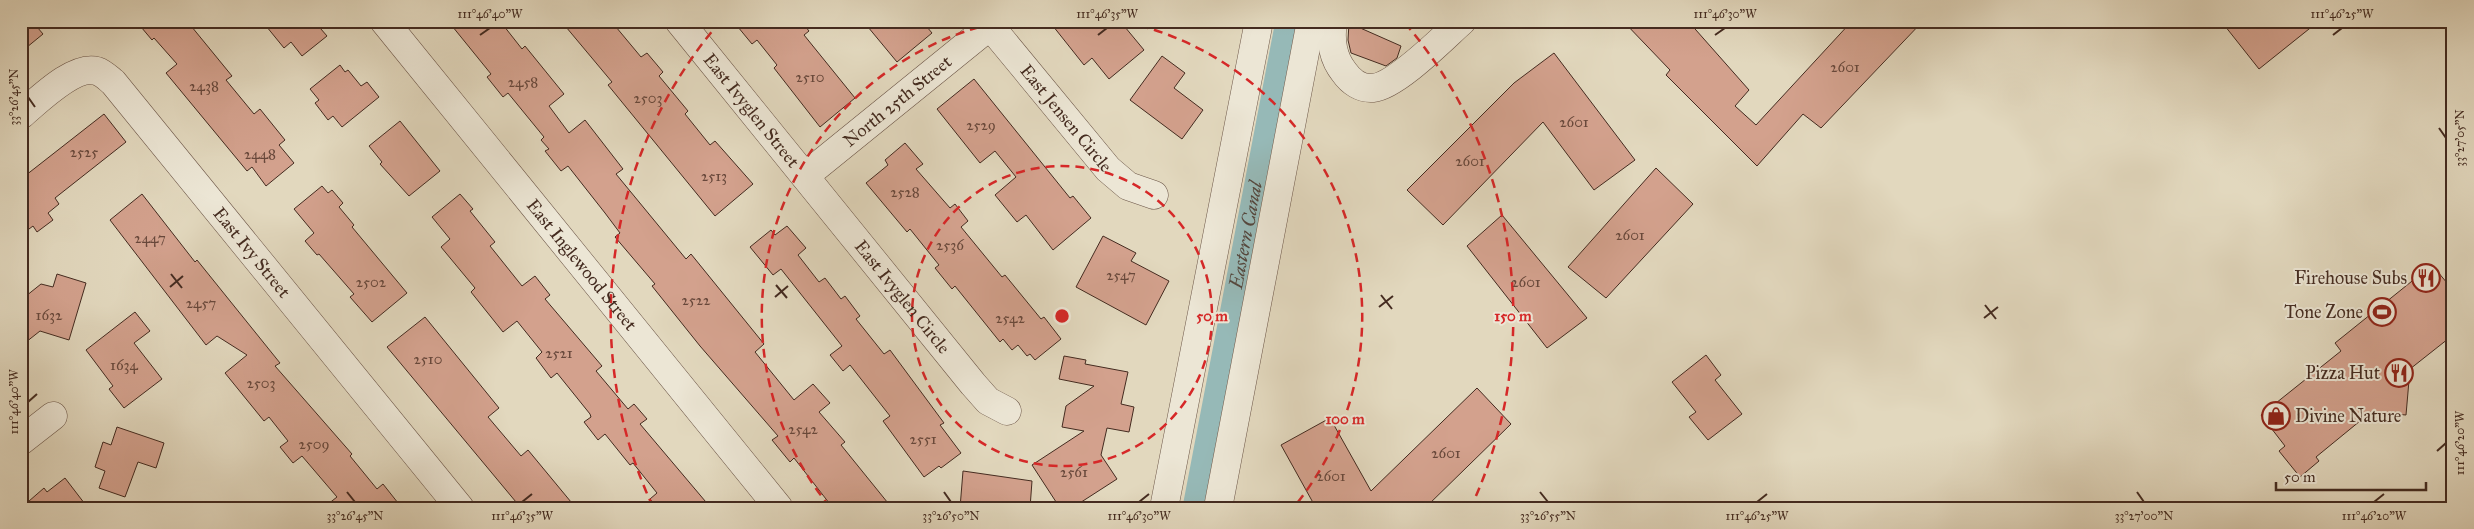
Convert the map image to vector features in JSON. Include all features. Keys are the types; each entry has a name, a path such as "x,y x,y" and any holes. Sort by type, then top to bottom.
{"street":[{"name":"East Inglewood Street","path":"384,21 778,508"},
{"name":"East Ivyglen Street","path":"679,21 805,176"},
{"path":"1164,508 1259,21"},
{"path":"1218,508 1311,21"},
{"path":"1333,21 1331,42 1339,66 1355,83 1372,88 1391,80 1462,21"},
{"name":"North 25th Street","path":"805,176 988,24"},
{"name":"East Jensen Circle","path":"988,24 1108,169 1128,186 1154,195"},
{"name":"East Ivy Street","path":"21,115 73,75 95,71 113,82 460,508"},
{"name":"East Ivyglen Circle","path":"805,176 980,393 988,400 1007,410"},
{"path":"21,441 53,416"}],"building":[{"path":"28,21 32,21 43,34 21,52 21,27"},
{"path":"136,21 187,21 232,76 226,80 254,114 260,109 285,140 279,145 294,163 266,186 252,167 247,171 166,73 177,64 154,38 152,40"},
{"path":"262,21 314,21 327,36 302,56 291,42 284,48"},
{"path":"448,21 500,21 522,49 525,46 564,94 549,106 569,133 585,120 623,169 616,174 686,259 691,254 764,344 755,352 794,400 813,384 830,403 819,412 845,442 841,445 892,508 833,508 794,458 790,462 772,440 778,436 700,346 652,286 655,284 615,237 620,233 605,213 568,166 561,171 545,151 549,149 541,140 544,137 508,93 503,97 487,77 491,74"},
{"path":"561,21 611,21 641,57 647,53 663,72 659,76 688,111 685,114 710,145 715,141 753,184 715,216 608,85 612,82"},
{"path":"733,21 801,21 809,31 804,35 855,98 820,127 774,68 777,65 757,40 752,44"},
{"path":"863,21 922,21 932,33 897,62"},
{"path":"1049,21 1120,21 1144,50 1109,79 1092,58 1084,65"},
{"path":"1623,21 1688,21 1749,90 1735,106 1756,125 1852,21 1923,21 1821,128 1803,114 1757,166 1666,75 1670,70"},
{"path":"2221,21 2319,21 2259,69"},
{"path":"1349,23 1401,46 1397,58 1386,66 1351,53 1348,40"},
{"path":"1554,53 1635,160 1594,190 1543,122 1443,225 1407,190 1514,83"},
{"path":"1162,56 1185,73 1174,88 1203,110 1182,139 1130,100"},
{"path":"340,65 345,72 348,70 361,86 367,82 379,97 342,127 333,116 328,120 315,103 319,100 310,89"},
{"path":"974,79 1070,198 1073,196 1091,218 1053,250 1026,215 1017,222 995,195 1016,177 995,151 980,163 937,109"},
{"path":"104,114 126,142 55,198 59,204 48,213 53,220 37,232 33,226 21,235 21,179"},
{"path":"400,121 440,171 409,196 380,164 382,162 369,146"},
{"path":"905,143 923,164 916,169 950,208 955,204 968,221 961,227 1002,277 1005,275 1041,319 1044,317 1061,339 1035,360 1030,354 1027,356 1018,345 1012,350 1003,339 1000,342 955,286 952,289 935,268 939,265 910,229 907,232 866,183 888,165 885,160"},
{"path":"1656,168 1693,204 1606,298 1568,267"},
{"path":"322,186 328,193 332,190 343,203 339,207 354,225 352,227 407,293 372,322 350,297 354,294 305,241 314,233 294,209"},
{"path":"142,194 195,262 197,260 280,363 275,366 352,454 350,456 377,489 383,484 402,508 323,508 337,497 302,456 293,463 280,447 288,441 269,417 264,421 225,373 247,355 217,336 206,345 110,220"},
{"path":"460,194 473,209 470,211 495,242 490,246 522,286 535,276 550,295 545,299 602,366 596,371 628,409 634,404 647,419 640,424 711,508 657,508 650,499 657,493 633,463 630,465 605,434 598,440 584,422 591,417 590,414 557,373 551,378 536,358 542,352 517,321 503,332 471,292 475,288 441,247 450,239 432,217"},
{"path":"1502,215 1587,318 1547,348 1467,246"},
{"path":"787,226 806,248 798,255 819,282 825,278 841,299 845,296 860,316 856,319 884,354 890,350 944,423 940,425 961,453 941,468 939,466 924,477 883,421 890,416 850,365 843,371 830,355 842,346 781,269 773,275 750,247 771,230 775,235"},
{"path":"1103,236 1136,253 1131,261 1169,281 1146,325 1076,287"},
{"path":"2432,265 2453,290 2453,335 2410,369 2406,415 2371,412 2316,457 2319,461 2300,477 2279,451 2285,446 2261,415 2341,351 2335,343"},
{"path":"57,274 86,283 69,340 40,331 21,346 21,300 41,284 53,287"},
{"path":"135,312 150,331 134,343 162,379 124,408 109,389 113,386 86,350"},
{"path":"425,317 499,408 488,417 521,456 528,450 576,508 521,508 387,347"},
{"path":"1706,355 1721,375 1715,380 1742,414 1708,440 1689,417 1696,412 1672,382"},
{"path":"1064,356 1086,360 1085,364 1128,372 1121,404 1134,407 1129,432 1107,428 1101,455 1117,479 1072,508 1060,508 1032,465 1084,431 1062,427 1066,406 1094,386 1059,379"},
{"path":"1477,388 1511,424 1425,508 1316,508 1281,445 1330,418 1371,491"},
{"path":"117,427 164,443 156,468 138,462 125,497 99,488 105,471 95,467 103,442 111,445"},
{"path":"963,471 1032,481 1030,508 960,508"},
{"path":"65,478 88,508 21,508 44,488 47,492"}],"waterway":[{"name":"Eastern Canal","path":"1193,508 1286,21"}],"place":[{"name":"Firehouse Subs","path":"2426,278"},
{"name":"Tone Zone","path":"2382,312"},
{"name":"Pizza Hut","path":"2399,373"},
{"name":"Divine Nature","path":"2276,416"}]}
